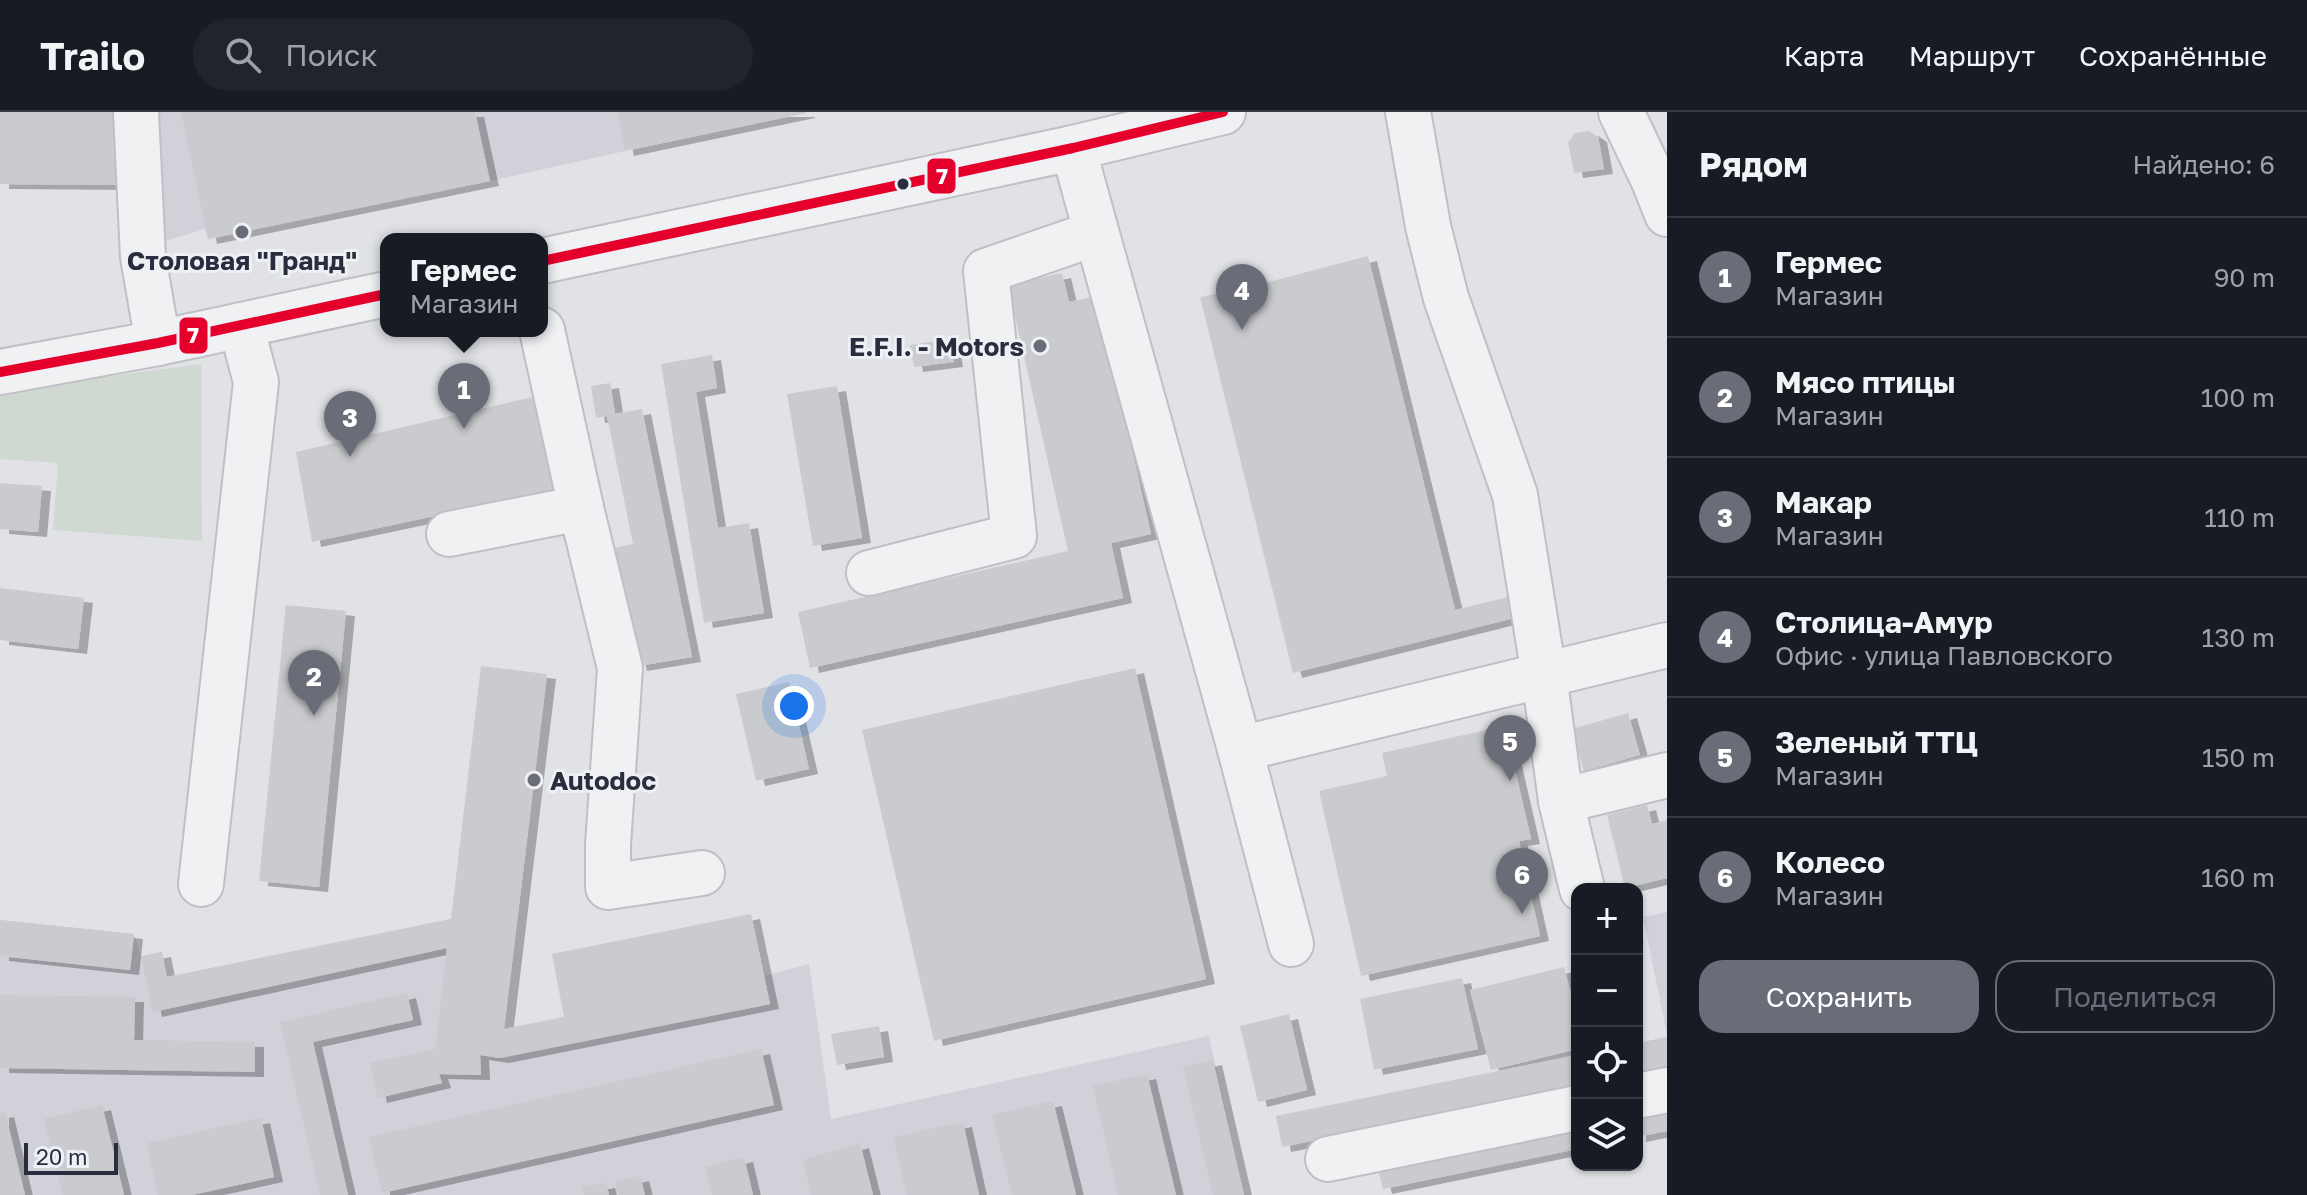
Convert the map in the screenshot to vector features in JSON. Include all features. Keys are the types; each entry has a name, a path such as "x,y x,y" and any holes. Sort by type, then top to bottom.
{"street":[{"path":"136,112 143,257 158,343"},
{"path":"548,260 1073,148 1223,112"},
{"path":"1408,112 1428,226 1446,298 1515,495 1561,801 1581,883"},
{"path":"1621,112 1667,214"},
{"path":"1073,148 1291,944"},
{"path":"869,573 1014,536 986,271 1096,233"},
{"path":"0,372 158,343 380,295"},
{"path":"201,884 256,382 241,325"},
{"path":"544,337 620,668 608,887 702,873"},
{"path":"449,534 581,508"},
{"path":"1240,749 1667,645"},
{"path":"1561,801 1667,775"},
{"path":"1643,1095 1667,1090"},
{"path":"1328,1159 1571,1109"}],"shaded area":[{"path":"158,112 617,112 625,151 208,239 205,229 159,243 152,122"},
{"path":"201,364 202,541 53,530 58,463 0,459 0,391"},
{"path":"1667,912 1667,1034 1643,917"},
{"path":"451,919 435,1049 500,1058 504,1029 809,964 831,1119 1209,1036 1244,1195 0,1195 0,920 134,934 141,956 162,952 168,977"}],"building":[{"path":"0,112 124,112 123,185 0,184"},
{"path":"181,112 475,112 490,181 208,239"},
{"path":"617,112 806,112 806,113 625,151"},
{"path":"1589,131 1598,137 1604,169 1574,173 1568,142 1575,133"},
{"path":"1368,256 1455,610 1508,597 1514,618 1293,673 1200,297"},
{"path":"1062,273 1069,302 1097,296 1151,534 1111,543 1123,598 810,668 798,612 1068,551 1008,285"},
{"path":"950,339 954,362 914,367 910,345"},
{"path":"712,355 717,388 696,392 718,528 749,523 764,613 704,623 661,364"},
{"path":"610,383 615,414 642,409 692,657 638,666 613,548 633,544 607,416 596,418 591,386"},
{"path":"837,386 862,538 813,546 787,394"},
{"path":"541,395 562,489 312,542 296,452"},
{"path":"0,483 42,486 38,532 0,529"},
{"path":"0,588 84,598 78,649 0,640"},
{"path":"286,605 346,611 319,887 259,881"},
{"path":"481,666 547,674 504,1029 564,1017 552,954 751,914 770,1004 500,1058 480,1055 481,1075 439,1074 442,1083 378,1098 370,1063 435,1049 447,948 153,1012 141,956 162,952 167,977 451,919"},
{"path":"1135,668 1206,979 934,1041 862,730"},
{"path":"789,682 809,769 756,781 736,694"},
{"path":"1628,713 1640,755 1584,771 1572,729"},
{"path":"1505,726 1531,839 1519,841 1540,936 1361,976 1319,791 1387,776 1382,753"},
{"path":"1647,805 1652,824 1667,820 1667,878 1643,884 1624,883 1607,815"},
{"path":"0,920 134,934 130,970 0,956"},
{"path":"1564,967 1571,994 1571,1050 1491,1070 1470,990"},
{"path":"1462,978 1478,1049 1374,1070 1360,999"},
{"path":"407,993 413,1020 313,1042 348,1195 320,1195 280,1022"},
{"path":"0,995 135,997 134,1040 255,1042 255,1072 0,1068"},
{"path":"1289,1014 1307,1090 1258,1102 1240,1026"},
{"path":"879,1026 884,1057 837,1065 831,1034"},
{"path":"1667,1037 1667,1068 1643,1073 1643,1042"},
{"path":"761,1049 774,1105 382,1193 369,1137"},
{"path":"1571,1056 1571,1088 1282,1147 1276,1116"},
{"path":"1213,1060 1244,1195 1213,1195 1183,1067"},
{"path":"1147,1074 1176,1195 1118,1195 1093,1086"},
{"path":"1053,1101 1076,1195 1012,1195 992,1115"},
{"path":"102,1105 124,1195 63,1195 44,1119"},
{"path":"1667,1107 1667,1131 1643,1136 1643,1113"},
{"path":"5,1112 25,1195 0,1195 0,1113"},
{"path":"261,1118 274,1177 192,1195 158,1195 147,1143"},
{"path":"963,1122 979,1195 907,1195 893,1137"},
{"path":"1571,1127 1571,1150 1383,1189 1378,1169"},
{"path":"860,1143 873,1195 811,1195 803,1160"},
{"path":"744,1157 753,1195 712,1195 705,1167"},
{"path":"640,1176 645,1195 618,1195 615,1182"},
{"path":"606,1183 609,1195 584,1195 582,1187"}],"transit line":[{"name":"7","path":"548,260 1073,148 1223,112"},
{"name":"7","path":"0,372 158,343 380,295"}],"place":[{"name":"Столовая \"Гранд\"","path":"242,232"},
{"name":"Столица-Амур","path":"1242,330"},
{"name":"E.F.I. - Motors","path":"1040,346"},
{"name":"Гермес","path":"464,429"},
{"name":"Макар","path":"350,457"},
{"name":"Мясо птицы","path":"314,716"},
{"name":"Autodoc","path":"534,780"},
{"name":"Зеленый ТТЦ","path":"1510,781"},
{"name":"Колесо","path":"1522,914"}]}
